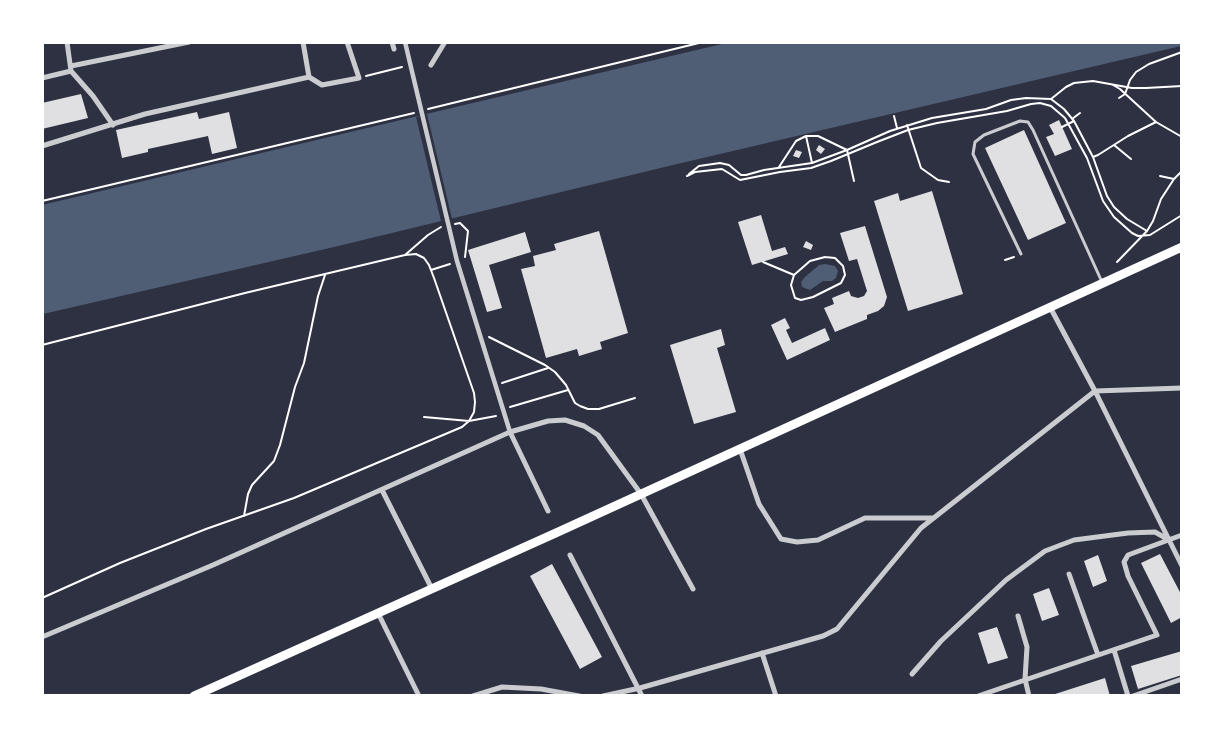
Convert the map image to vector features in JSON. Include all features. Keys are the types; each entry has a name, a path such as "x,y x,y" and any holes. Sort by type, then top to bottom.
{"main road":[{"path":"194,696 1182,247"}],"street":[{"path":"67,42 71,68 113,124"},
{"path":"42,78 71,68 189,42"},
{"path":"303,42 309,77"},
{"path":"42,146 145,114 309,77 322,85 359,78 347,42"},
{"path":"392,42 394,49"},
{"path":"405,42 447,223 478,331 510,432 548,510"},
{"path":"431,65 445,42"},
{"path":"1050,307 1096,390 1182,566"},
{"path":"603,696 640,688 823,636 837,629 921,528 1096,390 1182,388"},
{"path":"42,637 213,565 510,432 548,421 565,420 584,426 598,435 641,494 693,589"},
{"path":"740,449 759,504 781,539 797,542 818,540 866,518 932,518"},
{"path":"382,490 432,589"},
{"path":"912,674 941,641 1006,580 1045,552 1074,540 1128,533 1155,532 1169,540"},
{"path":"978,696 1157,635 1128,576 1124,562 1128,555 1182,535"},
{"path":"570,555 640,688 642,696"},
{"path":"1070,574 1098,655"},
{"path":"378,613 419,696"},
{"path":"1018,616 1027,647 1025,680 1029,696"},
{"path":"1114,650 1128,696"},
{"path":"762,653 776,696"},
{"path":"1133,696 1182,679"},
{"path":"473,696 502,686 541,689 579,696"}],"lane":[{"path":"1021,254 973,154 974,142 984,135 1020,121 1028,122 1033,130 1103,283"}],"path":[{"path":"42,201 421,113 703,42"},
{"path":"1119,98 1125,94 1130,80 1136,72 1149,64 1182,52"},
{"path":"359,78 409,65"},
{"path":"1182,86 1146,88 1093,81 1074,83 1051,98 1011,100 986,109 932,118 897,128 812,163 779,167 741,175 728,165 720,163 699,166 687,176 695,172 722,169 740,180 747,180 780,172 811,168 908,130 937,122 1007,111 1031,104 1040,104 1051,106 1069,124 1087,158 1106,205 1132,233 1141,237 1150,235 1182,215"},
{"path":"1111,84 1156,122 1182,137"},
{"path":"1051,98 1073,120 1093,157 1107,196 1114,207 1127,219 1146,231"},
{"path":"1062,127 1069,124 1080,113"},
{"path":"894,116 897,128"},
{"path":"1093,157 1156,122"},
{"path":"907,125 921,168 938,180 949,182"},
{"path":"806,136 812,163"},
{"path":"779,167 796,141 806,136 818,136 846,150 854,181"},
{"path":"1114,145 1131,159"},
{"path":"1117,262 1146,231 1153,221 1161,199 1174,179 1182,171"},
{"path":"1160,176 1174,179"},
{"path":"406,255 438,228 447,223 460,223 468,231 465,258 431,270"},
{"path":"42,344 245,293 416,254 424,258 431,270 474,393 475,402 474,412 469,421 462,427 354,471 294,498 206,529 120,563 42,598"},
{"path":"1005,260 1021,254"},
{"path":"825,257 835,258 843,266 845,275 841,283 812,297 801,300 795,298 791,285 794,275 810,261 825,257"},
{"path":"763,262 794,275"},
{"path":"244,516 248,494 252,486 274,461 280,446 295,387 304,363 318,296 325,275"},
{"path":"478,331 555,372 575,403 588,409 598,409 635,398"},
{"path":"495,385 549,368"},
{"path":"503,409 568,390"},
{"path":"424,418 469,421 505,415"}],"water":[{"path":"726,43 1181,43 1181,46 43,314 42,205"},
{"path":"819,265 835,266 838,271 836,278 832,281 823,281 810,290 802,287 801,282 805,277"}],"pier":[{"path":"427,114 452,219 441,221 416,117"}],"building":[{"path":"81,94 88,118 42,129 42,103"},
{"path":"197,112 199,119 229,112 237,148 212,154 208,136 148,149 148,152 122,158 116,130"},
{"path":"1059,120 1072,149 1055,156 1046,137 1054,134 1049,125"},
{"path":"1024,130 1066,223 1028,240 985,148"},
{"path":"819,145 825,149 821,154 816,150"},
{"path":"796,150 802,152 799,158 793,156"},
{"path":"932,191 963,294 908,311 874,201 898,193 900,201"},
{"path":"761,215 772,251 785,247 788,254 752,265 738,222"},
{"path":"865,226 887,297 884,306 878,311 867,315 867,319 835,332 824,308 834,304 832,298 849,291 851,296 858,298 864,296 867,291 857,259 849,261 840,233"},
{"path":"599,231 628,333 600,342 602,349 579,356 577,349 546,358 521,269 535,266 533,256 556,250 554,244"},
{"path":"525,232 531,252 489,265 502,308 487,312 468,250"},
{"path":"806,241 813,245 811,250 803,247"},
{"path":"785,318 790,328 786,330 792,343 825,328 830,340 787,360 771,325"},
{"path":"721,329 725,345 717,348 736,412 694,424 670,345"},
{"path":"1160,554 1182,596 1182,617 1171,623 1141,563"},
{"path":"1098,555 1107,581 1093,587 1084,561"},
{"path":"552,564 602,657 580,669 530,576"},
{"path":"1049,588 1059,615 1042,621 1033,594"},
{"path":"997,627 1008,658 988,664 978,633"},
{"path":"1182,651 1182,675 1138,689 1131,666"},
{"path":"1105,678 1110,696 1052,696 1052,695"}]}
